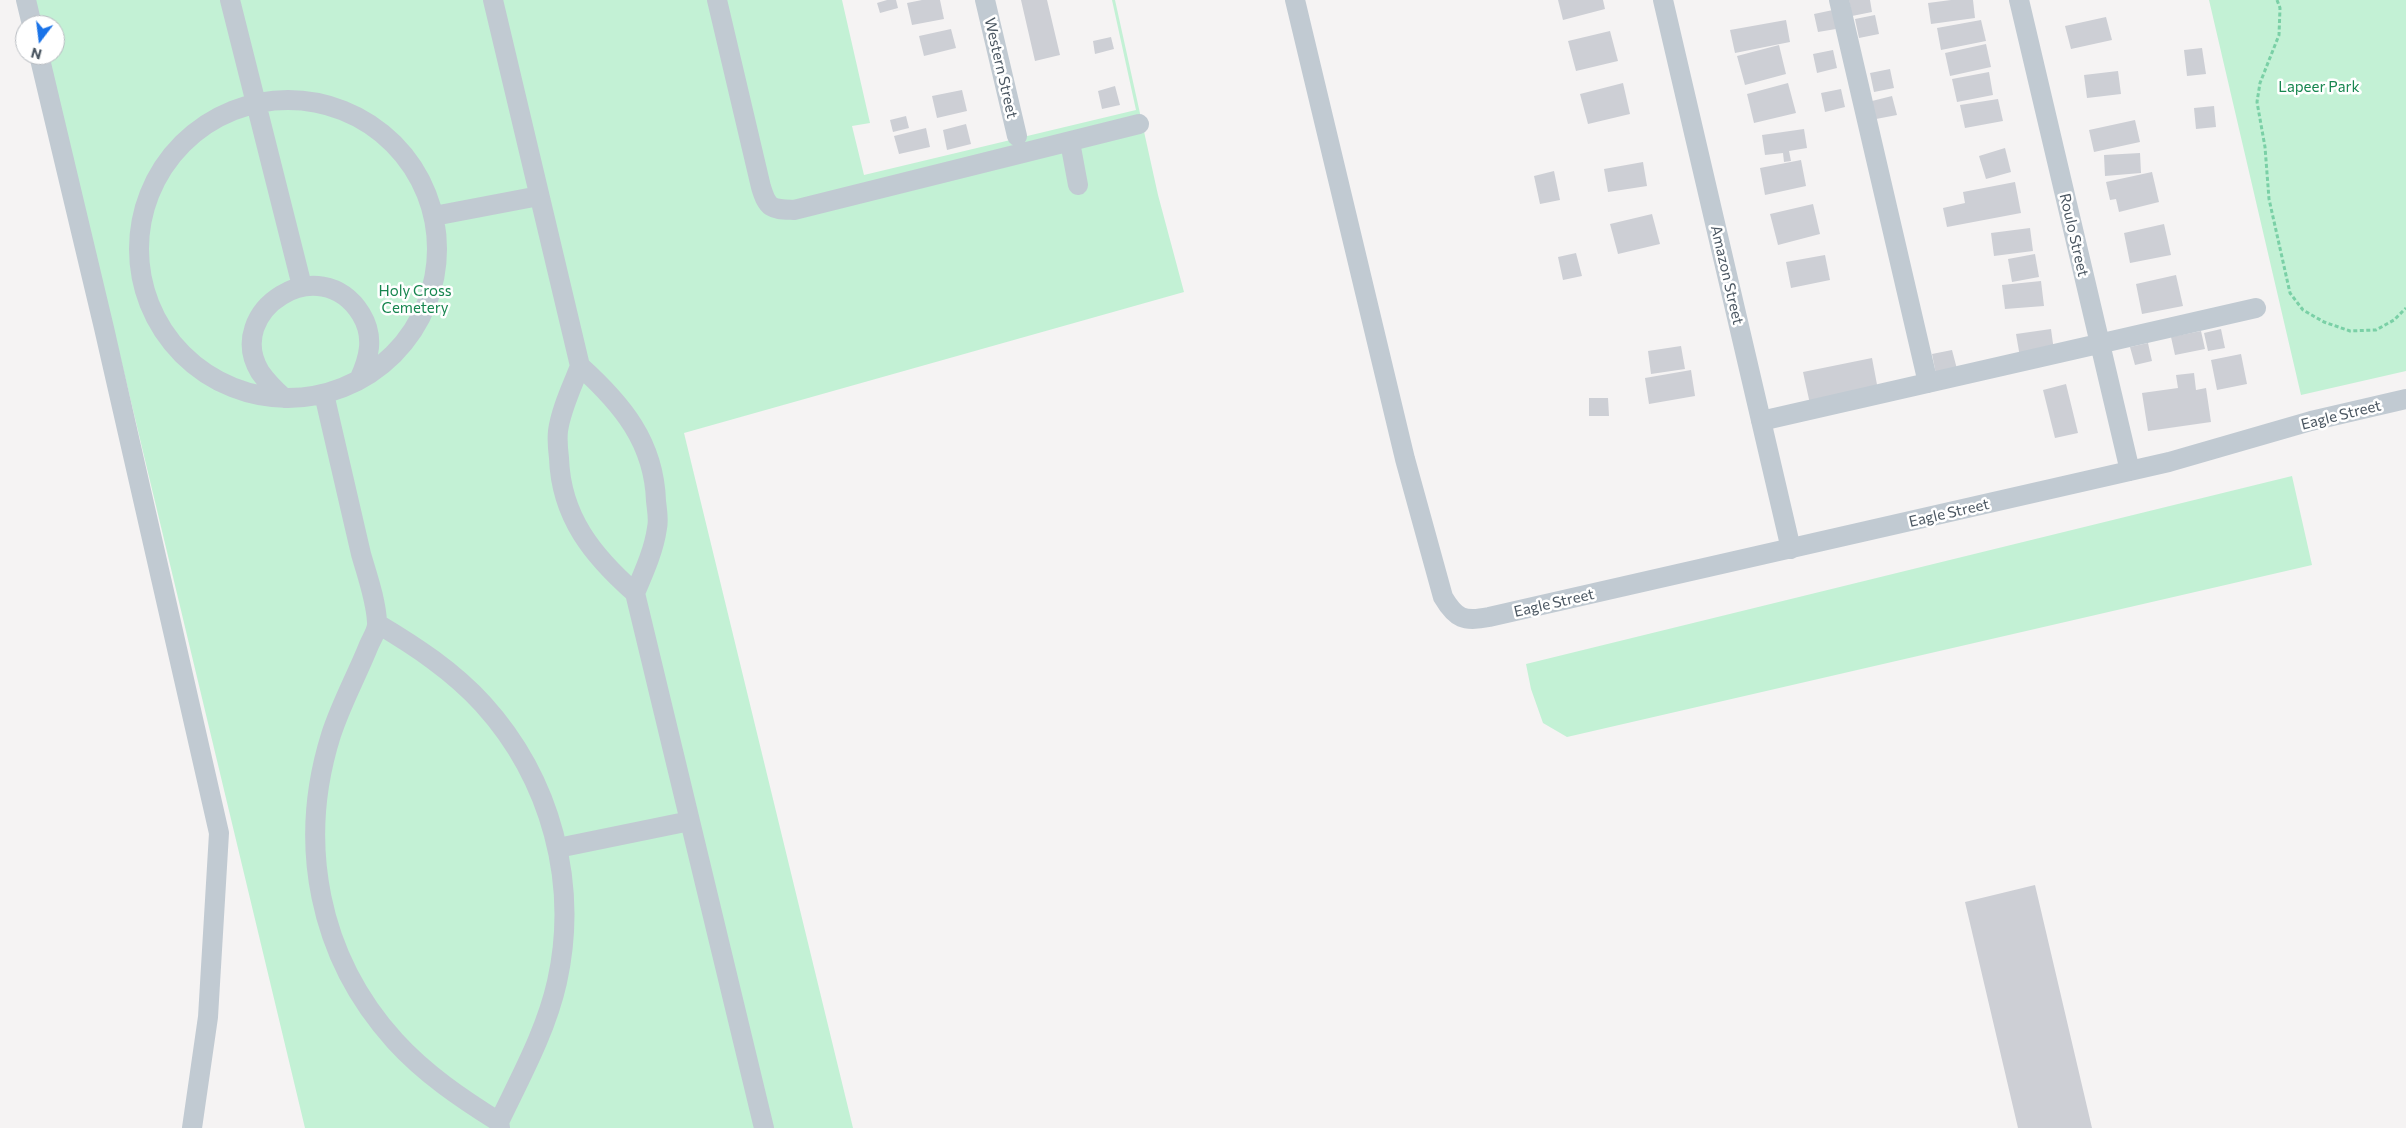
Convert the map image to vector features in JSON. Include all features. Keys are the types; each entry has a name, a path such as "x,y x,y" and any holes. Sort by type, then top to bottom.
{"street":[{"path":"26,0 30,15"},
{"path":"230,0 254,103 302,286"},
{"path":"493,0 580,366 609,392 632,423 648,452 656,491 658,527 649,560 635,593"},
{"path":"717,0 761,187 766,203 775,209 794,210 1139,124"},
{"name":"Western Street","path":"985,0 1017,136"},
{"name":"Eagle Street","path":"1295,0 1405,459 1443,597 1450,610 1460,618 1473,621 2130,471 2311,421 2406,399"},
{"name":"Amazon Street","path":"1663,0 1791,549"},
{"path":"1838,0 1928,383"},
{"name":"Roulo Street","path":"2019,0 2130,471"},
{"path":"41,65 104,328 219,833 208,1017 192,1128"},
{"path":"301,100 347,111 386,136 417,172 434,216 438,257 430,298 411,334 383,364 359,380 324,394 284,398 260,396 222,383 188,360 161,329 144,292 138,251 142,211 158,173 183,141 216,117 254,103 301,100"},
{"path":"1070,142 1078,185"},
{"path":"434,216 539,196"},
{"path":"284,398 270,385 260,371 254,353 254,335 259,318 270,303 284,292 302,286 321,286 340,293 355,305 366,322 370,341 368,360 359,380"},
{"path":"1761,421 2256,308"},
{"path":"580,366 567,399 558,432 559,469 567,508 583,536 606,567 635,593 764,1128"},
{"path":"324,394 378,624 337,714 322,764 315,817 316,870 325,916 343,962 366,1004 396,1042 441,1082 500,1125 542,1031 557,981 564,928 563,875 554,829 536,784 513,742 489,711 444,669 410,643 378,624"},
{"path":"558,848 690,821"}],"path":[{"path":"2277,0 2280,8 2279,35 2260,83 2257,102 2265,147 2269,199 2290,293 2303,310 2324,322 2350,331 2376,330 2394,320 2406,308"}],"green space":[{"name":"Holy Cross Cemetery","path":"35,0 842,0 870,123 852,126 864,175 1136,110 1112,0 1115,0 1158,195 1184,292 684,433 853,1128 305,1128 50,65 65,65 65,15 39,15"},
{"name":"Lapeer Park","path":"2209,0 2406,0 2406,371 2301,395"},
{"path":"2292,476 2312,565 1567,737 1543,723 1531,689 1526,664"}],"building":[{"path":"896,0 898,8 880,13 877,3"},
{"path":"922,0 940,0 944,19 912,25 907,3"},
{"path":"1021,0 1047,0 1060,55 1035,61"},
{"path":"1558,0 1603,0 1605,9 1563,20"},
{"path":"1849,0 1870,0 1872,12 1852,16"},
{"path":"1973,0 1975,18 1931,24 1928,3"},
{"path":"1833,10 1836,29 1818,32 1814,14"},
{"path":"1875,15 1879,34 1859,38 1855,19"},
{"path":"2106,17 2112,40 2071,49 2065,26"},
{"path":"1786,20 1790,42 1735,53 1730,30"},
{"path":"1981,20 1986,41 1941,50 1937,28"},
{"path":"951,29 956,48 924,56 919,36"},
{"path":"1610,31 1618,61 1576,71 1568,41"},
{"path":"1111,37 1114,49 1095,54 1093,41"},
{"path":"1986,44 1991,67 1950,76 1945,53"},
{"path":"1779,45 1786,74 1745,85 1737,56"},
{"path":"2202,48 2206,74 2187,76 2184,50"},
{"path":"1833,50 1837,68 1817,73 1813,54"},
{"path":"1890,69 1894,88 1874,92 1870,73"},
{"path":"2118,71 2121,94 2087,98 2084,75"},
{"path":"1989,72 1993,95 1957,102 1952,79"},
{"path":"1623,83 1630,114 1588,124 1580,94"},
{"path":"1788,83 1796,113 1754,123 1747,94"},
{"path":"1115,86 1120,105 1102,109 1098,91"},
{"path":"1841,89 1845,107 1825,112 1821,93"},
{"path":"962,90 967,111 937,118 932,96"},
{"path":"1892,96 1897,115 1876,119 1872,101"},
{"path":"1998,99 2003,121 1965,128 1960,105"},
{"path":"2214,106 2216,127 2196,129 2194,108"},
{"path":"906,116 909,128 893,132 890,120"},
{"path":"2135,120 2140,142 2094,152 2089,130"},
{"path":"966,124 971,144 947,150 943,130"},
{"path":"926,128 930,147 899,154 894,136"},
{"path":"1804,129 1807,148 1789,151 1791,161 1784,162 1783,153 1765,155 1762,135"},
{"path":"2005,148 2011,172 1986,179 1979,156"},
{"path":"2140,153 2141,173 2105,176 2104,155"},
{"path":"1801,160 1806,186 1765,195 1760,168"},
{"path":"1643,162 1647,186 1608,192 1604,169"},
{"path":"1554,171 1560,200 1540,204 1534,176"},
{"path":"2152,172 2159,202 2119,212 2116,199 2110,200 2106,182"},
{"path":"2015,182 2021,213 1947,227 1943,208 1965,203 1963,192"},
{"path":"1813,204 1820,234 1778,245 1770,214"},
{"path":"1652,214 1660,244 1618,254 1610,224"},
{"path":"2164,224 2171,255 2130,263 2124,233"},
{"path":"2030,228 2033,251 1994,256 1991,233"},
{"path":"1576,253 1582,276 1563,280 1558,257"},
{"path":"2035,254 2039,277 2012,282 2008,259"},
{"path":"1825,255 1830,280 1791,288 1786,262"},
{"path":"2176,275 2183,306 2142,314 2136,284"},
{"path":"2041,281 2044,306 2005,309 2002,285"},
{"path":"2051,329 2054,351 2020,357 2016,334"},
{"path":"2221,329 2225,348 2208,351 2204,333"},
{"path":"2201,331 2205,349 2175,355 2171,337"},
{"path":"2148,343 2152,361 2135,365 2130,347"},
{"path":"1681,346 1685,369 1651,374 1648,351"},
{"path":"1952,350 1957,369 1936,374 1932,354"},
{"path":"2241,354 2247,384 2217,390 2211,360"},
{"path":"1872,358 1878,390 1810,404 1803,372"},
{"path":"1691,370 1695,396 1649,404 1645,378"},
{"path":"2194,373 2196,390 2206,388 2211,422 2148,431 2142,393 2178,388 2176,375"},
{"path":"2066,384 2078,433 2055,438 2043,390"},
{"path":"1589,398 1608,398 1609,416 1589,416"},
{"path":"2035,885 2092,1128 2018,1128 1965,902"}]}
